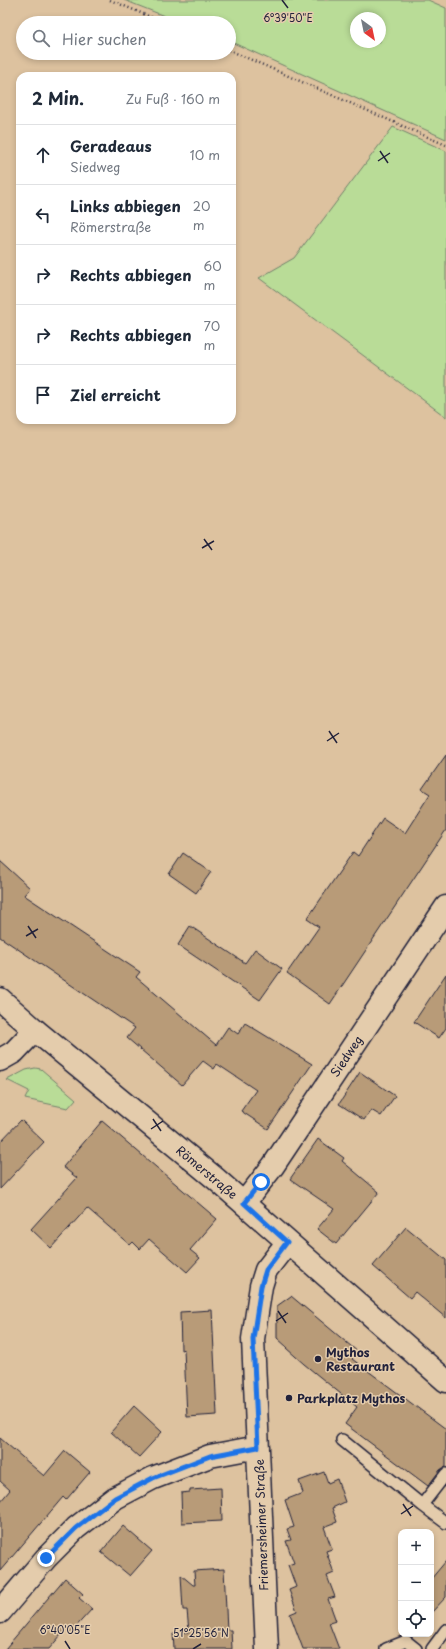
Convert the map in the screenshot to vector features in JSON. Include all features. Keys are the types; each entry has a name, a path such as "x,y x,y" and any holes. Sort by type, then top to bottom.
{"street":[{"name":"Siedweg","path":"244,1203 273,1166 446,907"},
{"name":"Römerstraße","path":"0,999 35,1030 244,1203 446,1381"},
{"path":"0,1060 14,1052 35,1030"},
{"name":"Friemersheimer Straße","path":"267,1649 253,1339 261,1286 266,1270 287,1242"},
{"path":"0,1612 46,1558 76,1528 115,1498 153,1478 210,1456 258,1447"}],"lane":[{"path":"342,1440 446,1523"},
{"path":"422,1505 446,1474"},
{"path":"432,1649 446,1630"},
{"path":"386,1649 406,1641 416,1649"}],"path":[{"path":"110,0 148,16"},
{"path":"236,53 446,145"}],"green space":[{"path":"124,0 428,0 446,8 446,139 236,44 236,16 164,16"},
{"path":"393,127 446,151 446,417 259,278 294,258"},
{"path":"35,1068 41,1069 76,1099 68,1108 25,1099 29,1091 7,1080 26,1070"}],"building":[{"path":"446,755 446,830 330,1004 287,973 319,927 307,919 353,852 358,856 383,818 405,833 430,794 422,789"},
{"path":"183,853 211,872 196,893 169,874"},
{"path":"0,861 30,888 24,895 140,972 136,977 216,1045 228,1027 238,1034 245,1023 312,1064 268,1129 241,1111 256,1090 217,1064 214,1069 203,1061 182,1085 127,1038 135,1028 0,937"},
{"path":"190,926 245,963 255,949 282,969 260,1000 178,945"},
{"path":"446,974 446,1028 439,1038 414,1022"},
{"path":"360,1072 395,1096 381,1116 371,1110 364,1120 339,1104"},
{"path":"21,1120 44,1142 0,1189 0,1142"},
{"path":"102,1121 217,1219 190,1250 200,1258 187,1272 149,1239 140,1249 133,1242 130,1245 87,1208 51,1248 31,1229 77,1178 63,1167"},
{"path":"318,1139 344,1158 342,1161 379,1192 336,1244 317,1229 334,1209 290,1179"},
{"path":"406,1227 446,1260 446,1318 415,1292 410,1298 373,1266"},
{"path":"291,1296 358,1352 352,1359 446,1429 446,1467 440,1470 428,1486 345,1424 357,1407 304,1364 277,1338 277,1306"},
{"path":"212,1310 217,1415 187,1417 184,1349 181,1350 180,1312"},
{"path":"134,1406 162,1432 139,1457 111,1432"},
{"path":"0,1438 44,1476 65,1451 90,1472 66,1500 63,1497 0,1571 0,1502 10,1490 0,1481"},
{"path":"324,1472 328,1483 337,1479 345,1502 332,1508 337,1522 324,1527 332,1549 326,1551 334,1573 327,1576 335,1597 328,1599 336,1621 329,1623 339,1649 303,1649 290,1614 297,1611 289,1590 296,1587 288,1565 294,1563 286,1541 291,1540 287,1529 294,1527 285,1500 303,1493 299,1481"},
{"path":"221,1488 222,1521 182,1523 181,1493 190,1492 190,1490"},
{"path":"123,1526 152,1551 130,1576 101,1552"},
{"path":"446,1561 446,1597 434,1610 434,1601 434,1575"},
{"path":"224,1569 227,1630 231,1630 232,1649 174,1649 173,1633 189,1632 187,1610 183,1610 181,1575 195,1585 194,1571"},
{"path":"65,1578 83,1594 79,1598 92,1609 71,1632 67,1628 49,1649 5,1649"}],"place":[{"name":"Mythos Restaurant","path":"318,1359"},
{"name":"Parkplatz Mythos","path":"289,1398"}],"route":[{"path":"46,1558 76,1528 115,1498 153,1478 210,1456 258,1447 253,1339 261,1286 266,1270 287,1242 244,1203 261,1182"}]}
